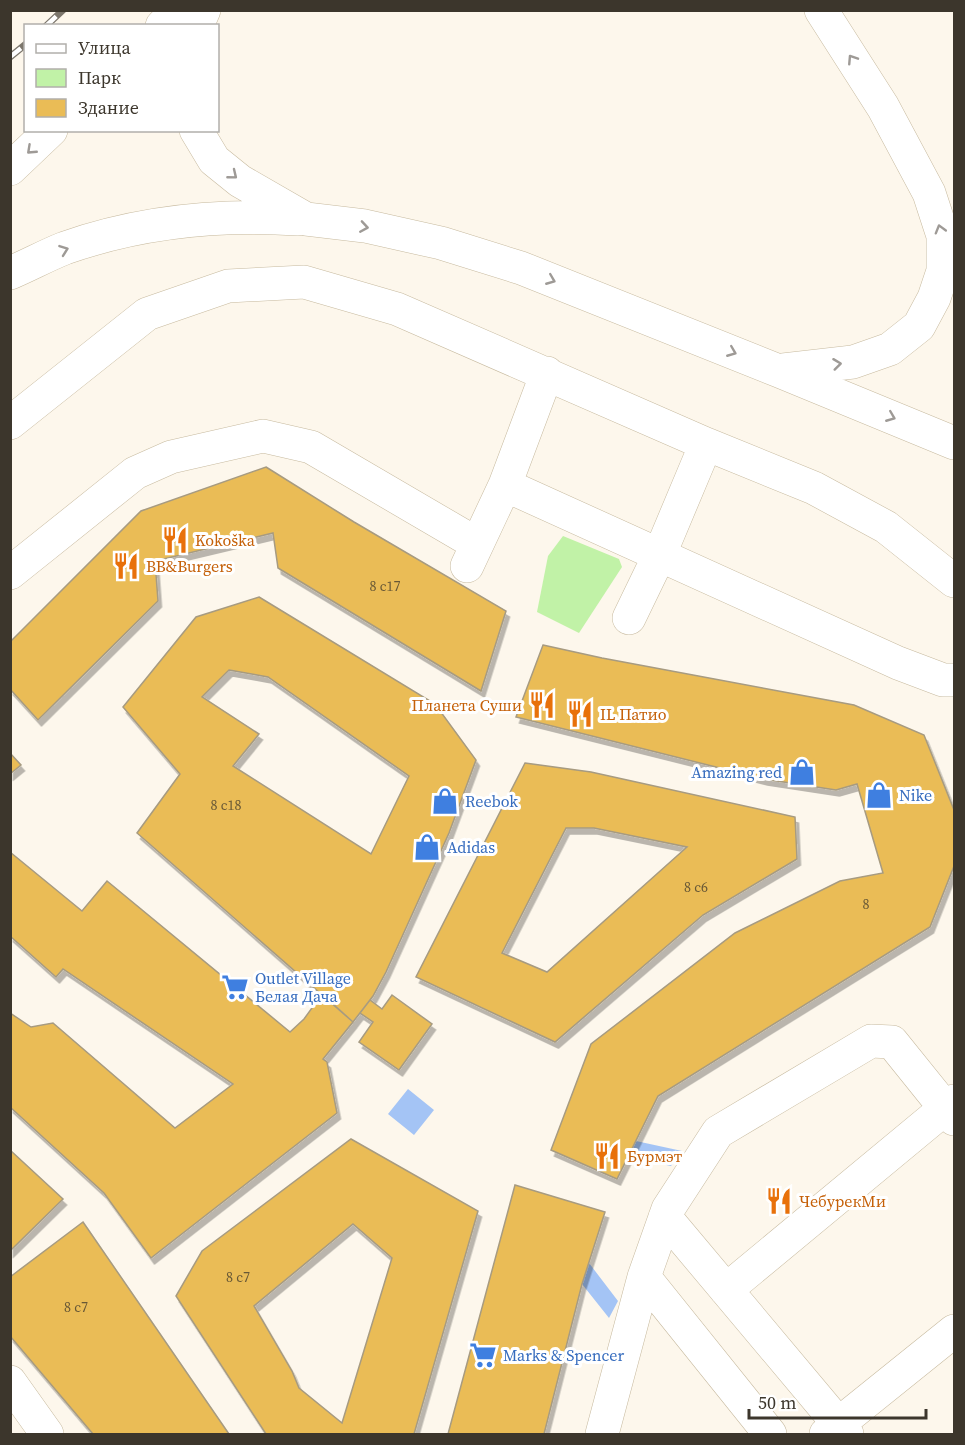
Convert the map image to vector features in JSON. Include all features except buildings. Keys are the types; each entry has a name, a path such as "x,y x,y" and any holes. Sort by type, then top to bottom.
{"main road":[{"path":"164,24 178,10"},
{"path":"198,24 204,10"},
{"path":"779,370 853,362 890,349 919,326 934,298 943,271 943,236 929,193 883,107 821,10"},
{"path":"883,107 954,194"},
{"path":"10,168 49,132"},
{"path":"197,132 214,160 240,181 306,219"},
{"path":"10,273 66,248 130,231 194,220 251,216 306,219 365,226 441,243 531,272 779,370 954,443"},
{"path":"10,423 147,314 228,286 304,282 397,309 548,373 706,444 814,488 886,527 954,581"},
{"path":"10,573 135,473 171,457 263,436 311,447 472,555 505,485 548,373"},
{"path":"629,618 659,556 706,444"},
{"path":"505,485 898,663 943,680 954,680"},
{"path":"602,1434 644,1277 668,1209 718,1132 871,1041 892,1042 952,1109 726,1290"},
{"path":"665,1217 838,1431 954,1331"},
{"path":"644,1277 770,1434"},
{"path":"10,1382 47,1434"}],"green space":[{"path":"563,536 619,559 622,567 579,633 537,612 548,556"}],"water":[{"path":"408,1089 434,1110 414,1135 388,1114"},
{"path":"636,1141 682,1151 671,1166 628,1157"},
{"path":"589,1263 618,1301 609,1318 582,1284"}],"railway":[{"path":"48,24 63,10"},
{"path":"10,57 24,46"}],"place":[{"name":"Kokoška","path":"175,540"},
{"name":"BB&Burgers","path":"126,566"},
{"name":"Планета Суши","path":"542,705"},
{"name":"IL Патио","path":"580,714"},
{"name":"Amazing red","path":"802,772"},
{"name":"Nike","path":"879,795"},
{"name":"Reebok","path":"445,801"},
{"name":"Adidas","path":"427,847"},
{"name":"Outlet Village Белая Дача","path":"235,987"},
{"name":"Бурмэт","path":"607,1156"},
{"name":"ЧебурекМи","path":"779,1201"},
{"name":"Marks & Spencer","path":"483,1355"}]}
